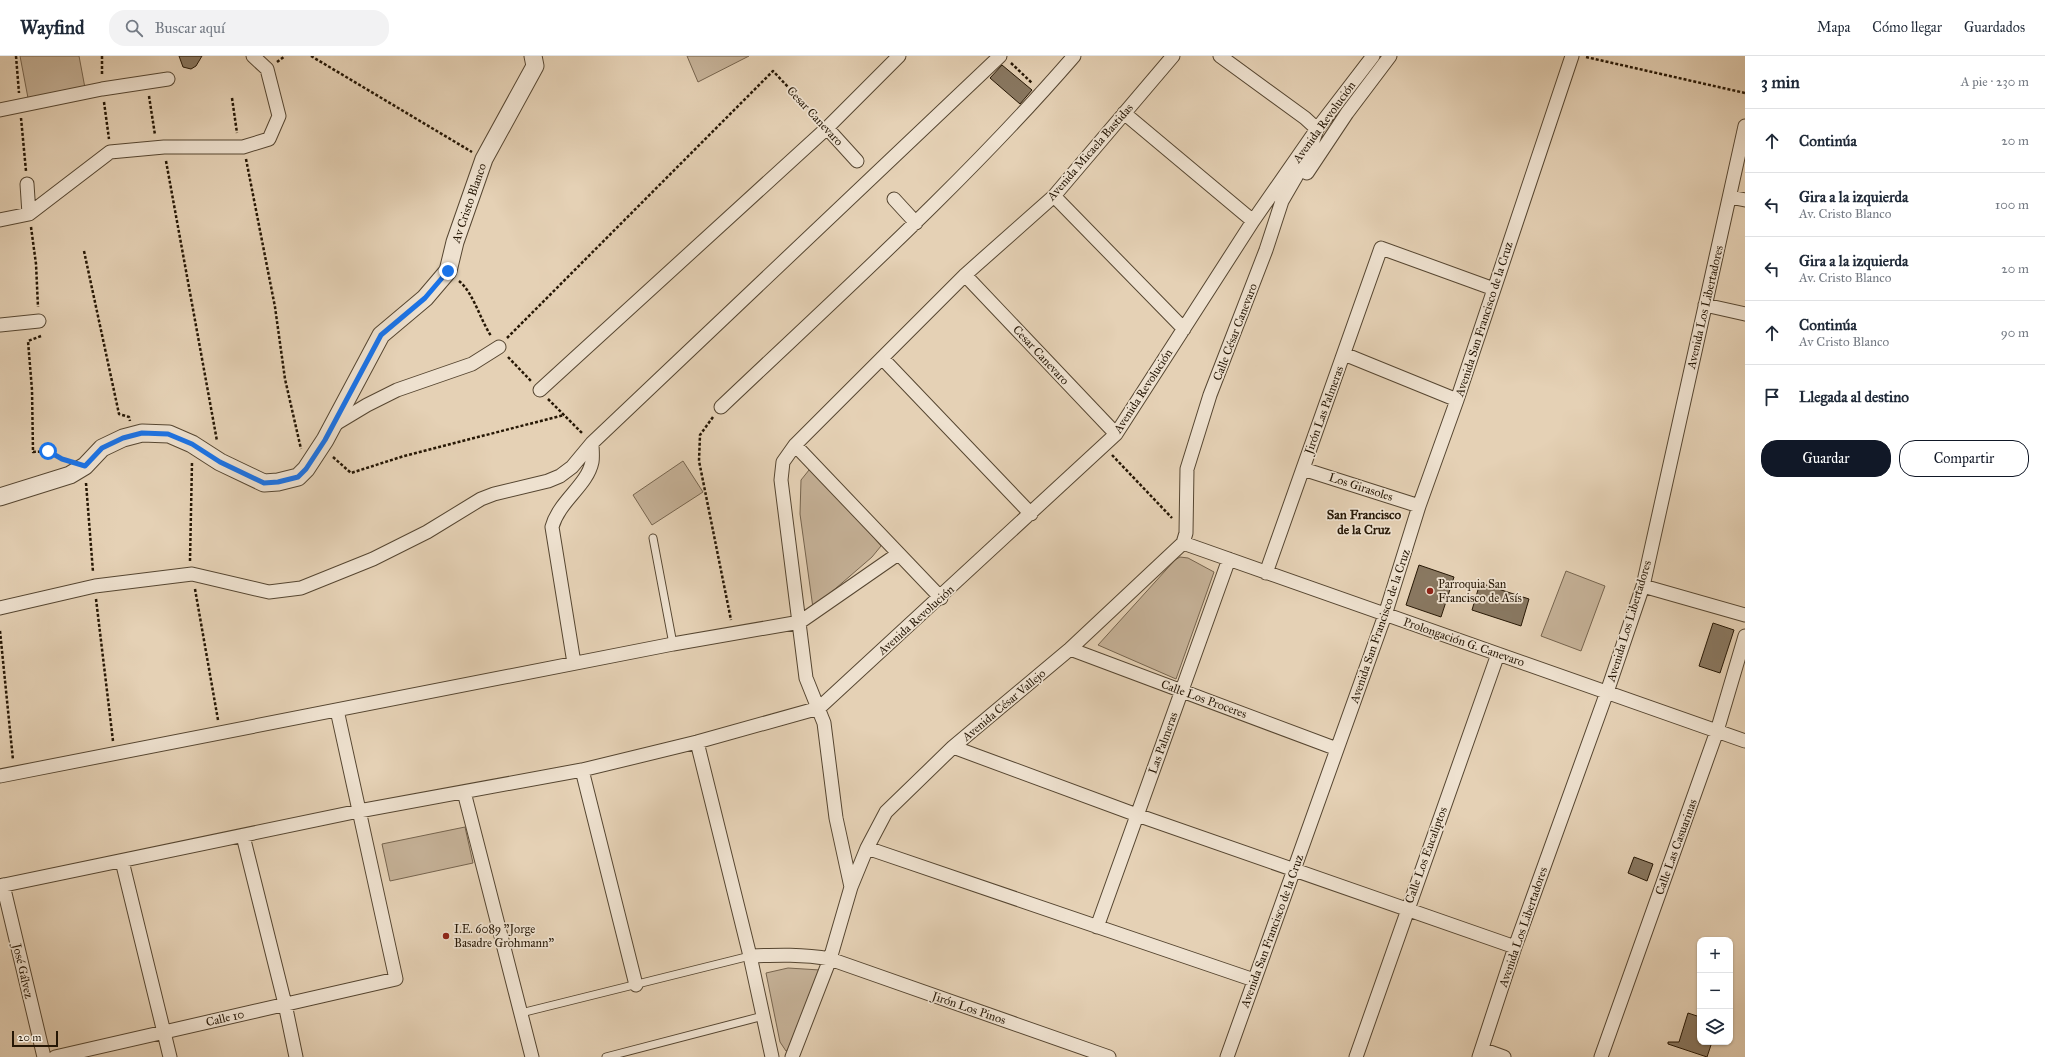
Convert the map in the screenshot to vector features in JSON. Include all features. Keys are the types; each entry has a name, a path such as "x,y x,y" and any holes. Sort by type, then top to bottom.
{"street":[{"path":"0,220 29,214 110,152 161,147 241,147 269,139 279,116 267,68 254,56"},
{"name":"Av Cristo Blanco","path":"306,469 326,437 381,335 425,298 448,271 455,242 484,159 535,66 533,56"},
{"path":"540,390 827,128 899,56"},
{"path":"721,407 916,223 1042,93 1074,56"},
{"name":"Avenida Micaela Bastidas","path":"851,887 836,818 824,723 806,678 781,480 783,462 795,445 965,275 1054,196 1173,56"},
{"path":"1220,56 1305,118 1317,129"},
{"name":"Avenida Revolución","path":"819,708 941,598 1116,434 1253,221 1317,129 1373,56"},
{"path":"1274,224 1347,113 1390,56"},
{"name":"Avenida San Francisco de la Cruz","path":"1227,1057 1385,615 1419,506 1457,400 1572,56"},
{"path":"0,608 95,586 192,574 269,592 301,588 373,559 427,532 481,499 494,494 548,481 560,476 572,467 592,443 1004,59"},
{"path":"0,110 102,89 168,79"},
{"path":"1124,113 1253,221"},
{"name":"Avenida Los Libertadores","path":"1480,1053 1515,947 1607,692 1643,586 1745,126"},
{"name":"Cesar Canevaro","path":"827,128 857,161"},
{"name":"Calle César Canevaro","path":"1185,538 1187,469 1210,395 1241,316 1282,201 1308,156 1317,129"},
{"path":"27,184 29,214"},
{"path":"1054,196 1184,330"},
{"path":"1730,196 1745,200"},
{"path":"894,199 916,223"},
{"name":"Jirón Las Palmeras","path":"1266,573 1382,248 1494,289"},
{"name":"Cesar Canevaro","path":"965,275 1116,434"},
{"path":"1705,305 1745,314"},
{"path":"0,325 39,322"},
{"path":"326,437 366,405 397,390 472,364 499,347"},
{"path":"1344,354 1457,400"},
{"path":"882,358 1031,514"},
{"path":"0,497 70,475 85,466 102,448 133,435 142,433 168,434 192,444 220,462 264,483 278,482 298,477 306,469"},
{"path":"574,663 552,527 555,514 584,479 592,462 592,443"},
{"path":"795,445 941,598"},
{"name":"Los Girasoles","path":"1303,469 1419,506"},
{"name":"Prolongación G. Canevaro","path":"1185,538 1229,559 1266,573 1745,741"},
{"name":"Avenida César Vallejo","path":"792,1057 830,959 851,887 867,848 886,812 952,747 1070,650 1185,538"},
{"path":"0,776 574,663 800,622 898,554"},
{"name":"Las Palmeras","path":"1097,926 1229,559"},
{"path":"1643,586 1745,615"},
{"name":"Calle Las Casuarinas","path":"1601,1057 1717,731 1745,636"},
{"name":"Calle Los Proceres","path":"1070,650 1337,748"},
{"name":"Calle Los Eucaliptos","path":"1356,1057 1407,908 1498,654"},
{"path":"2,886 359,811 582,770 697,742 819,708"},
{"path":"338,710 359,811"},
{"path":"697,742 750,956 772,1057"},
{"path":"952,747 1137,815 1407,908 1515,947"},
{"path":"582,770 636,985"},
{"path":"464,792 532,1057"},
{"name":"Calle 10","path":"55,1057 396,979 359,811"},
{"path":"243,836 285,1004 296,1057"},
{"path":"867,848 1254,980"},
{"path":"122,861 170,1057"},
{"name":"José Gálvez","path":"2,886 44,1057"},
{"name":"Jirón Los Pinos","path":"750,956 788,954 830,959 1109,1057"},
{"path":"1480,1053 1504,1057"}],"lane":[{"path":"653,538 673,644"},
{"path":"521,1013 750,956"},
{"path":"606,1057 763,1016"}],"path":[{"path":"102,56 102,89 110,152"},
{"path":"311,56 484,159"},
{"path":"1582,56 1745,93"},
{"path":"1004,59 1042,93"},
{"name":"Cesar Canevaro","path":"499,347 773,70 827,128"},
{"path":"149,96 161,147 220,462"},
{"path":"232,98 275,307 285,379 306,469"},
{"path":"29,214 36,264 39,322 42,335 28,341 32,390 33,452 48,451 62,459 85,466 95,586 114,753"},
{"path":"84,252 119,414 128,417 133,435"},
{"path":"448,271 467,288 482,321 499,347 592,443"},
{"path":"721,407 700,435 699,461 733,634"},
{"path":"326,437 350,473 404,456 564,415"},
{"path":"1104,446 1185,538"},
{"path":"0,631 14,773"}],"shaded area":[{"path":"20,56 79,56 85,88 28,98"},
{"path":"687,56 749,56 698,82"},
{"path":"683,461 703,492 652,525 633,495"},
{"path":"815,469 881,546 872,557 813,608 800,514 801,480 809,470"},
{"path":"1180,557 1188,558 1214,572 1176,679 1098,645 1175,560"},
{"path":"1566,571 1605,586 1581,651 1541,636"},
{"path":"465,827 473,863 390,881 382,844"},
{"path":"788,968 820,970 791,1048 786,1051 780,1042 766,973"}],"building":[{"path":"179,56 202,56 196,66 191,69 183,67"},
{"path":"1002,65 1032,90 1020,104 990,78"},
{"name":"Parroquia San Francisco de Asís","path":"1419,565 1454,577 1441,617 1406,605"},
{"path":"1480,583 1529,599 1521,626 1472,610"},
{"path":"1713,623 1734,630 1720,673 1699,666"},
{"path":"1634,857 1653,864 1647,881 1628,873"},
{"path":"1688,1013 1697,1016 1697,1045 1711,1045 1707,1057 1668,1044 1668,1042 1679,1042"}],"place":[{"name":"Parroquia San Francisco de Asís","path":"1430,591"},
{"name":"I.E. 6089 \"Jorge Basadre Grohmann\"","path":"446,936"}],"district":[{"name":"San Francisco de la Cruz","path":"1364,522"}],"route":[{"path":"48,451 62,459 85,466 102,448 123,438 142,433 168,434 192,444 220,462 264,483 278,482 298,477 306,469 325,440 381,335 425,298 448,271"}]}
